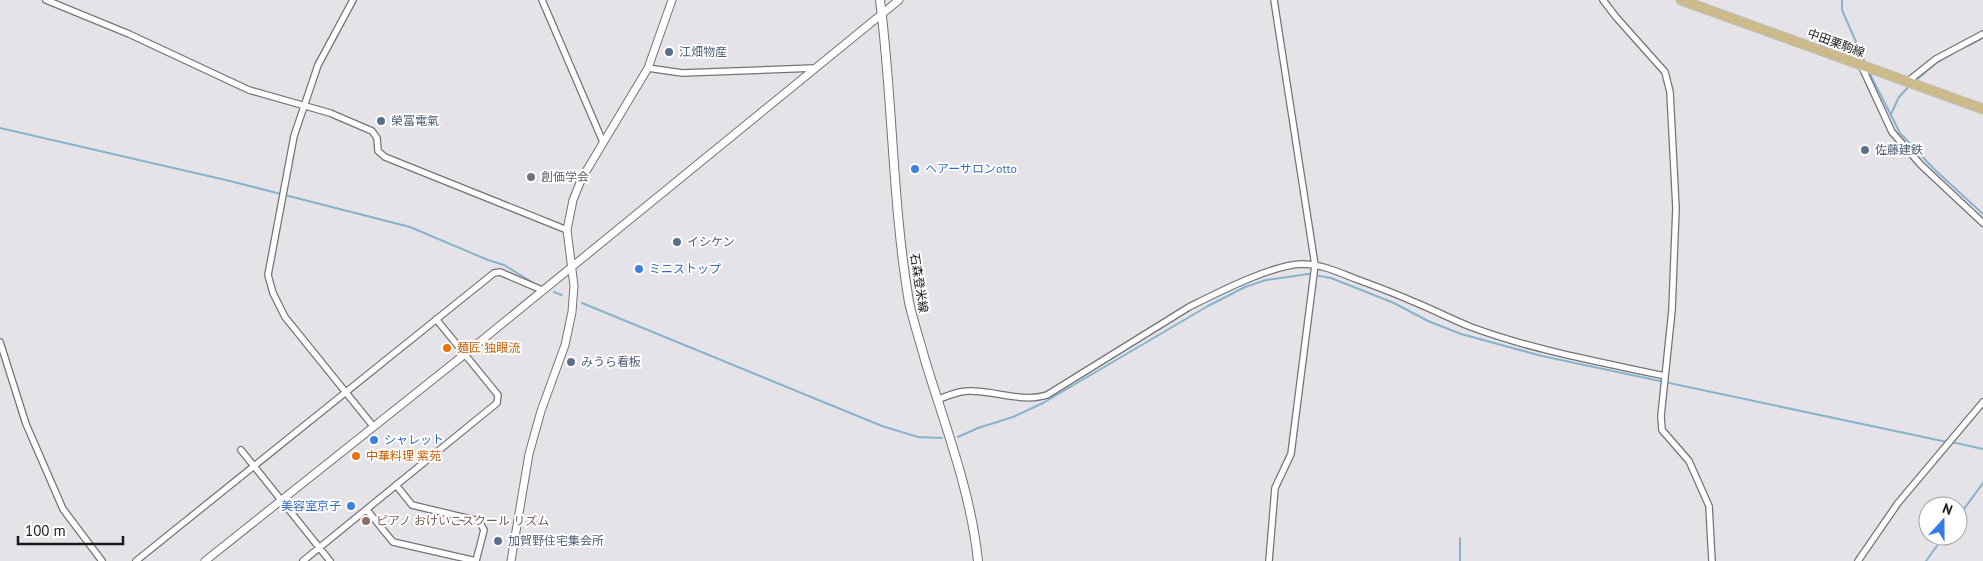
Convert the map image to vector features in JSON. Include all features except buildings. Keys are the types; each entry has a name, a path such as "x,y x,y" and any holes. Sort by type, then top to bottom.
{"main road":[{"name":"石森登米線","path":"880,0 902,246 909,301 937,400 967,495 978,561"},
{"name":"中田栗駒線","path":"1681,0 1983,109"}],"street":[{"path":"46,0 129,34 249,90 330,113 372,131 377,138 378,151 385,157 567,230"},
{"path":"353,0 318,65 294,136 268,275 273,293 285,317 373,426"},
{"path":"542,0 603,142"},
{"path":"510,561 529,454 541,411 565,345 572,312 574,298 572,265 567,230 570,211 577,188 648,68 672,0"},
{"path":"205,561 464,354 899,0"},
{"path":"1269,561 1275,488 1292,454 1314,268 1274,0"},
{"path":"1603,0 1665,72 1670,92 1676,208 1672,310 1661,416 1662,430 1689,461 1709,506 1712,561"},
{"path":"1910,83 1936,59 1983,34"},
{"path":"1861,65 1892,132 1921,165 1983,223"},
{"path":"648,68 682,73 816,68"},
{"path":"937,400 960,392 1030,398 1047,395 1213,295 1281,268 1299,264 1314,268 1328,268 1412,300 1472,327 1582,358 1665,376"},
{"path":"136,561 494,273 500,272 542,290"},
{"path":"303,561 497,403 498,395 436,319"},
{"path":"0,342 26,424 63,509 102,561"},
{"path":"1858,561 1898,503 1983,402"},
{"path":"241,450 330,561"},
{"path":"367,510 393,542 476,561 484,530 479,521 412,505 396,486"}],"waterway":[{"path":"1842,0 1842,10 1864,60"},
{"path":"1967,46 1983,38"},
{"path":"1914,82 1936,63 1952,54"},
{"path":"1870,74 1900,133 1934,169 1983,214"},
{"path":"1891,114 1899,97 1910,85"},
{"path":"0,128 230,181 410,227 504,265 535,284"},
{"path":"958,437 978,428 1013,417 1043,403 1208,306 1245,287 1266,280 1308,274 1331,278 1394,303 1428,321 1461,334 1542,356 1947,442"},
{"path":"554,292 562,295"},
{"path":"582,303 882,426 918,437 942,438"},
{"path":"1952,442 1983,449"},
{"path":"1968,503 1983,483"},
{"path":"1460,538 1460,561"},
{"path":"1926,561 1937,546"}],"place":[{"name":"江畑物産","path":"669,52"},
{"name":"榮冨電氣","path":"381,121"},
{"name":"佐藤建鉄","path":"1865,150"},
{"name":"ヘアーサロンotto","path":"915,169"},
{"name":"創価学会","path":"531,177"},
{"name":"イシケン","path":"677,242"},
{"name":"ミニストップ","path":"639,269"},
{"name":"麺匠 独眼流","path":"447,348"},
{"name":"みうら看板","path":"571,362"},
{"name":"シャレット","path":"374,440"},
{"name":"中華料理 紫苑","path":"356,456"},
{"name":"美容室京子","path":"351,506"},
{"name":"ピアノ おけいこスクール リズム","path":"366,521"},
{"name":"加賀野住宅集会所","path":"498,541"}]}
